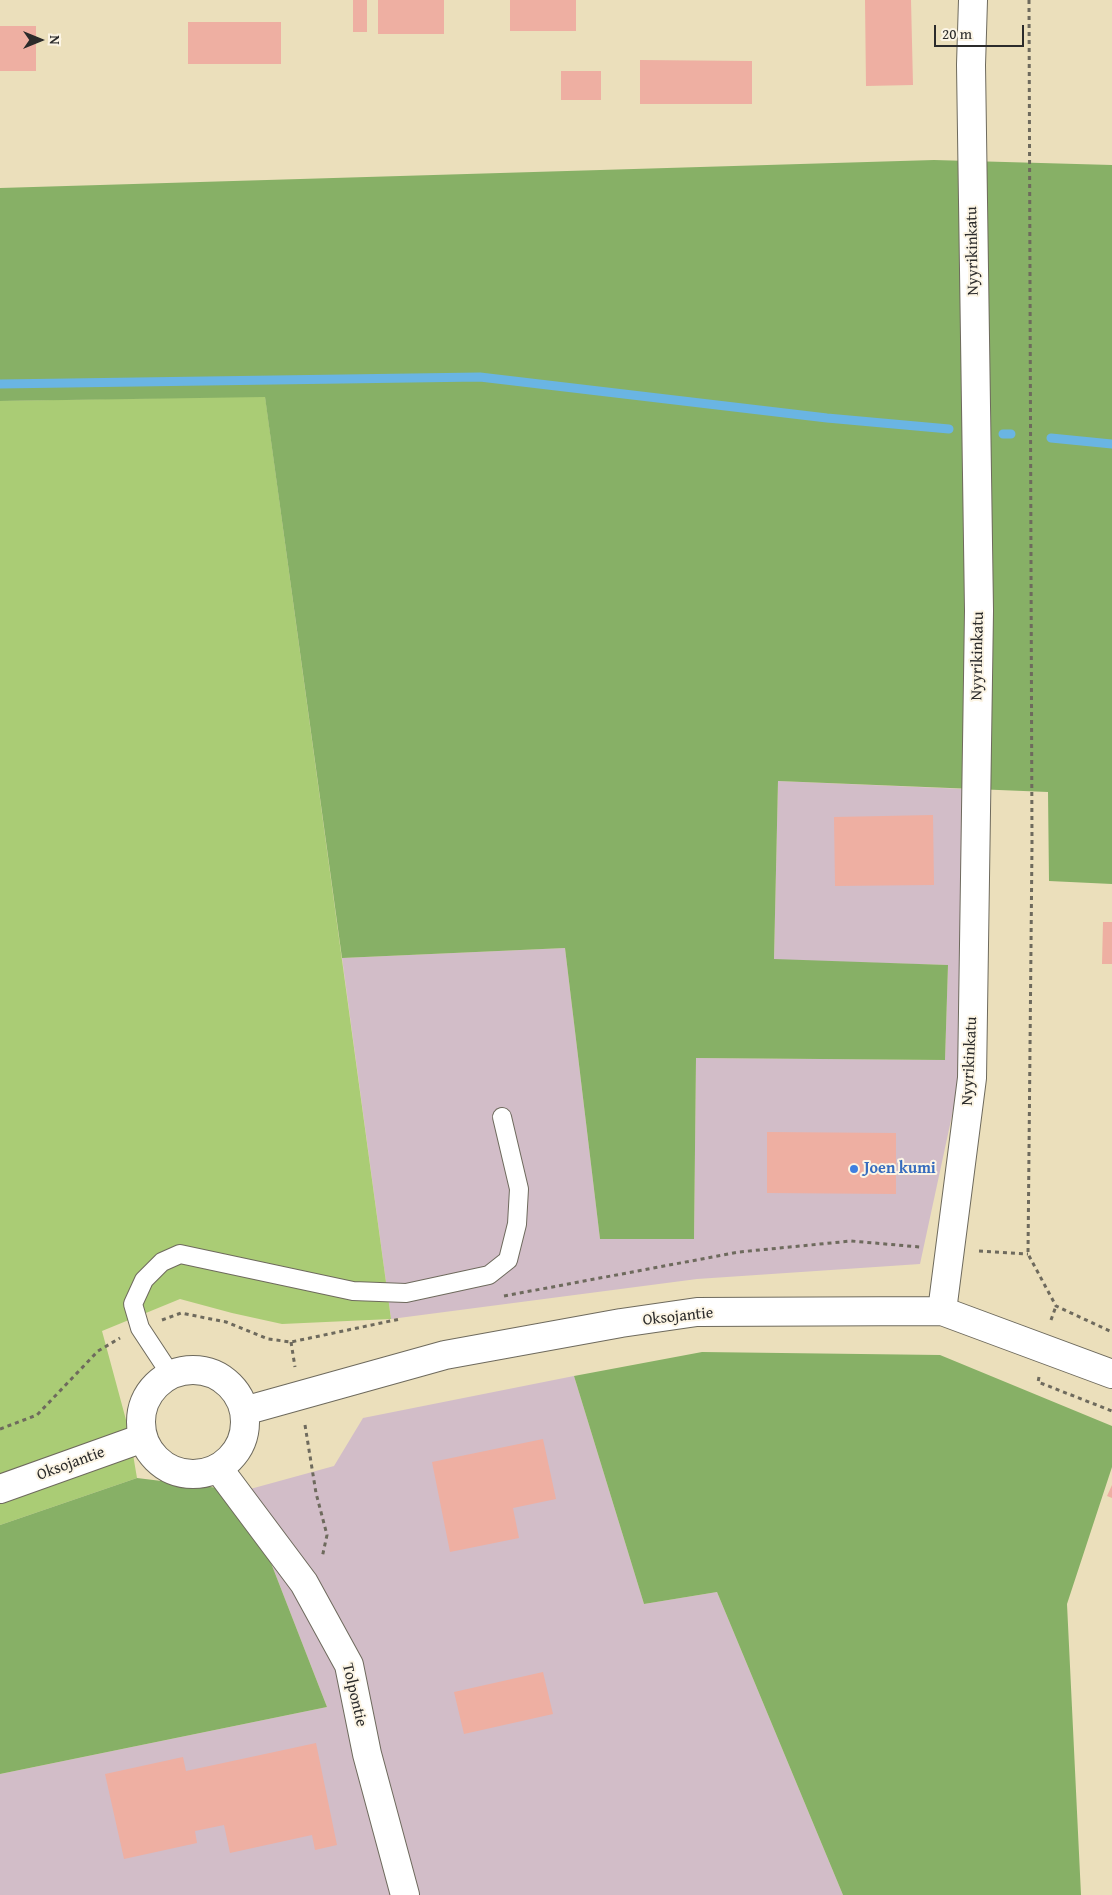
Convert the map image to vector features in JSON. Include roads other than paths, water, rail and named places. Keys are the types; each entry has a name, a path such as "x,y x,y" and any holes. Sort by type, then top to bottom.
{"street":[{"name":"Nyyrikinkatu","path":"942,1311 972,1078 979,611 970,65 973,0"},
{"name":"Oksojantie","path":"244,1411 445,1355 621,1323 697,1312 942,1311 1112,1374"},
{"path":"196,1370 213,1374 227,1382 238,1395 244,1411 245,1428 241,1444 231,1458 218,1468 204,1474 188,1475 173,1471 154,1458 143,1438 140,1421 144,1404 152,1390 164,1378 179,1372 196,1370"},
{"name":"Oksojantie","path":"0,1490 143,1438"},
{"name":"Tolpontie","path":"218,1468 304,1582 349,1665 367,1754 405,1895"}],"lane":[{"path":"171,1375 140,1328 133,1304 144,1280 162,1262 180,1254 353,1291 406,1292 489,1275 508,1260 517,1224 519,1189 502,1117"}],"waterway":[{"path":"0,384 480,377 827,418 949,429"},
{"path":"1003,434 1011,434"},
{"path":"1051,438 1112,444"}],"place":[{"name":"Joen kumi","path":"854,1169"}]}
